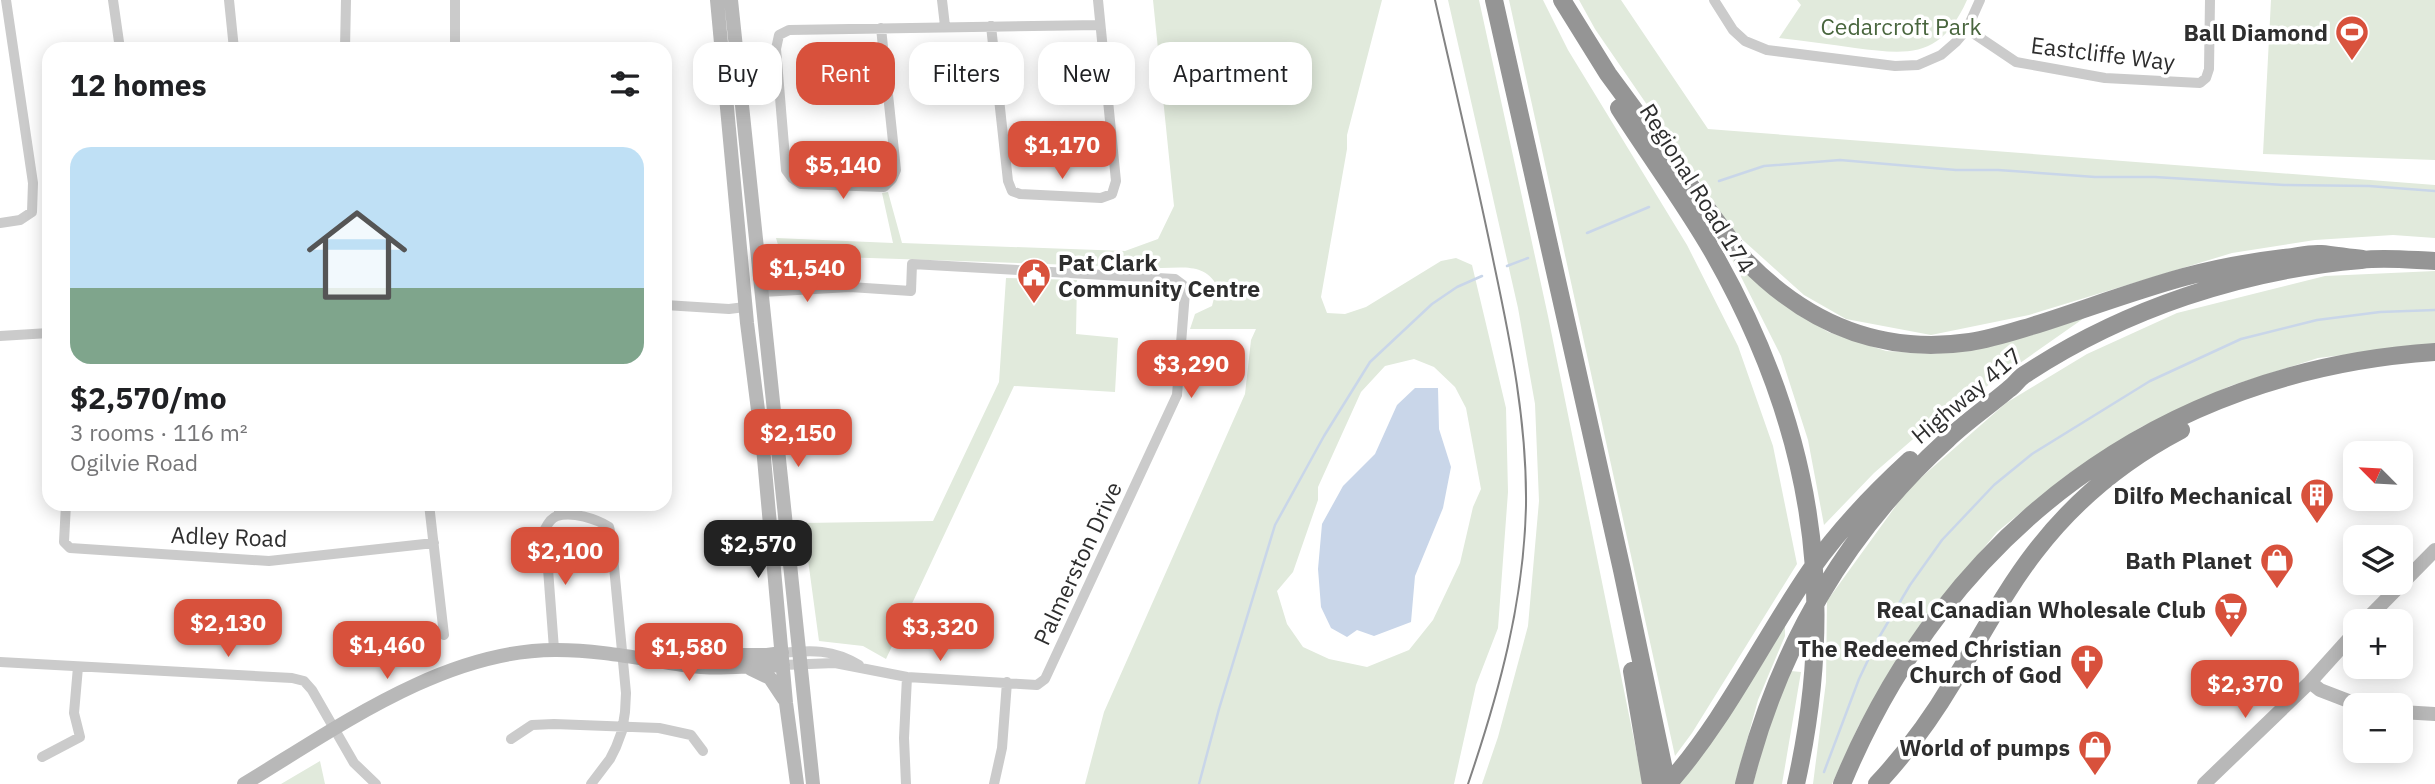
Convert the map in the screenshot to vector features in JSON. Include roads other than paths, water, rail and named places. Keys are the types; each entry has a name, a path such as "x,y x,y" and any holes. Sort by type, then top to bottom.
{"highway":[{"path":"1494,0 1668,784"},
{"name":"Regional Road 174","path":"1553,0 1631,127 1689,212 1726,276 1765,358 1790,426 1803,478 1812,537 1817,616 1812,696 1806,742 1796,784"},
{"path":"1562,0 1608,74 1745,260 1791,302 1821,319 1854,332 1909,344 1973,342 2221,267 2319,254 2363,259"},
{"name":"Highway 417","path":"1744,784 1765,711 1782,670 1812,609 1849,550 1885,502 1927,458 2021,377 2133,316 2191,295 2279,272 2363,259 2435,261"},
{"path":"1842,784 1882,699 1925,631 1978,565 2034,512 2096,465 2175,419 2252,387 2332,366 2435,352"},
{"path":"1881,780 1941,702 2035,551 2099,484 2131,460 2187,427 2240,402 2332,366"},
{"path":"1668,784 1703,740 1778,620 1845,525 1890,479 1963,414 2007,381 2021,377"},
{"path":"1599,474 1651,784"}],"main road":[{"path":"717,0 745,307 764,458 786,703 797,784"},
{"path":"732,0 813,784"},
{"path":"2377,609 2435,550"},
{"path":"2204,784 2310,682 2343,645"},
{"path":"244,784 433,676 488,657 554,649 629,655 685,665 747,667 783,659"},
{"path":"629,655 767,655 783,659"},
{"path":"747,667 770,678 786,703"},
{"path":"2310,682 2320,690 2343,699"},
{"path":"2413,713 2435,714"}],"street":[{"path":"0,223 20,220 32,212 33,183 6,0"},
{"path":"113,0 119,42"},
{"path":"229,0 233,42"},
{"path":"345,42 346,0"},
{"path":"455,0 455,42"},
{"path":"943,0 945,26"},
{"path":"990,26 1008,181 1013,191 1020,194 1101,198 1112,194 1116,181 1098,0"},
{"path":"1714,0 1733,30 1745,41 1767,50 1895,66 1918,65 1941,55 1967,29 1980,0"},
{"name":"Eastcliffe Way","path":"1967,29 2017,62 2105,78 2200,83 2206,78 2209,69 2210,0"},
{"path":"881,28 896,170 892,179 884,187 801,184 786,170 776,59 776,40 779,35 789,30 945,26 1100,25"},
{"name":"Palmerston Drive","path":"762,292 849,287 911,292 912,264 1175,279 1183,285 1185,292 1177,395 1045,679 1037,685 907,677 801,657 783,659"},
{"path":"672,305 729,309 745,307"},
{"path":"0,336 42,333"},
{"name":"Adley Road","path":"66,511 64,542 70,548 269,561 433,543"},
{"path":"430,511 444,635"},
{"path":"554,649 545,529 558,511"},
{"path":"567,511 597,518 609,527 629,655 623,727 610,759 591,784"},
{"path":"0,662 292,678 304,681 357,767 376,784"},
{"path":"42,757 80,737 74,713 78,667"},
{"path":"906,784 904,738 907,677"},
{"path":"994,784 1002,748 1007,682"},
{"path":"511,738 532,725 659,728 691,734 703,751"}],"water":[{"path":"1415,388 1438,388 1439,429 1451,467 1443,508 1415,576 1411,622 1374,636 1357,630 1347,637 1331,628 1321,607 1318,569 1322,524 1343,486 1375,454 1397,405"}],"waterway":[{"path":"1719,181 1764,166 1840,160 1956,170 2284,185 2369,186 2435,191"},
{"path":"1587,233 1649,207"},
{"path":"1507,266 1528,258"},
{"path":"1199,784 1275,525 1324,436 1370,362 1432,304 1457,287 1482,276"},
{"path":"1824,772 1859,679 1878,639 1910,585 1942,540 1994,485 2032,454 2150,381 2241,339 2317,320 2380,312 2435,310"}],"tram line":[{"path":"1435,0 1506,324 1517,384 1526,474 1524,541 1515,612 1490,716 1468,784"}],"place":[{"name":"Ball Diamond","path":"2352,62"},
{"name":"Pat Clark Community Centre","path":"1034,305"},
{"name":"Dilfo Mechanical","path":"2317,525"},
{"name":"Bath Planet","path":"2277,590"},
{"name":"Real Canadian Wholesale Club","path":"2231,639"},
{"name":"The Redeemed Christian Church of God","path":"2087,691"},
{"name":"World of pumps","path":"2095,777"}],"park label":[{"name":"Cedarcroft Park","path":"1901,26"}]}
